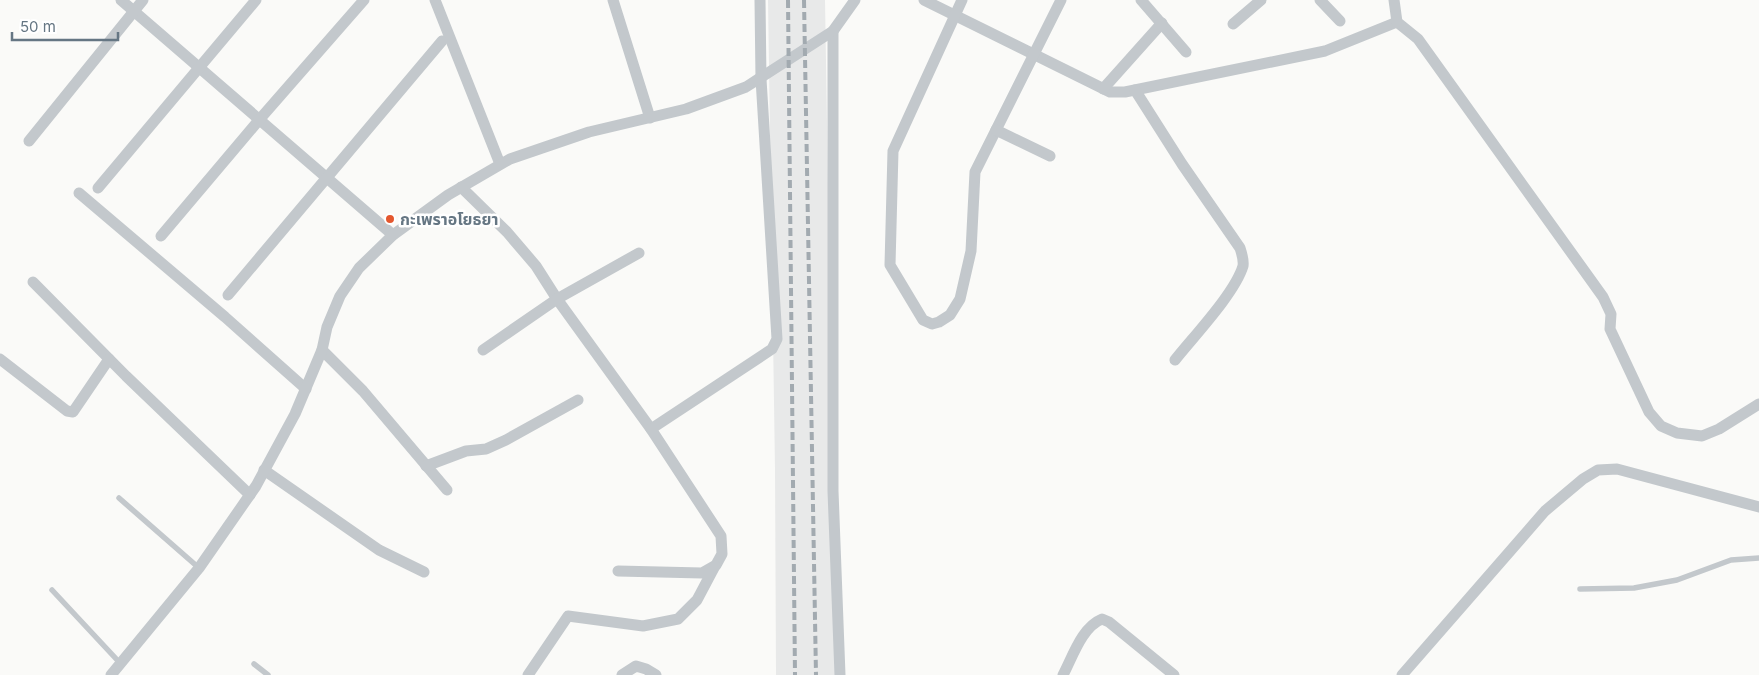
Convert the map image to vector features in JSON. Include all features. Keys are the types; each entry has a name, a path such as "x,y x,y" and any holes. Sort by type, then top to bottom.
{"street":[{"path":"121,0 326,178 394,234"},
{"path":"29,141 144,0"},
{"path":"98,188 256,0"},
{"path":"161,236 364,0"},
{"path":"435,0 500,164"},
{"path":"613,0 650,118"},
{"path":"651,429 772,349 777,339 761,79 760,0"},
{"path":"111,675 199,568 250,495 296,414 322,350 327,327 340,296 359,268 394,234 461,187 510,159 589,132 686,109 746,87 832,31 855,0"},
{"path":"924,0 1110,92 1125,92 1325,51 1398,22"},
{"path":"962,0 893,152 890,265 923,320 932,324 950,315 960,299 971,251 975,172 1061,0"},
{"path":"1141,0 1186,52"},
{"path":"1234,24 1261,0"},
{"path":"1320,0 1340,21"},
{"path":"1394,0 1398,22 1418,39 1603,297 1611,314 1610,329 1649,412 1661,426 1677,433 1702,436 1719,430 1759,404"},
{"path":"1103,89 1162,24"},
{"path":"832,31 833,491 840,675"},
{"path":"228,295 442,42"},
{"path":"1135,90 1182,164 1240,248 1244,259 1242,268 1228,294 1175,360"},
{"path":"996,130 1050,156"},
{"path":"461,187 507,232 536,266 557,299 651,429 721,536 722,554 697,600 678,619 643,626 568,616 528,675"},
{"path":"79,193 225,317 306,389"},
{"path":"483,350 557,299 639,253"},
{"path":"33,282 108,359 250,495"},
{"path":"322,350 363,391 447,490"},
{"path":"0,359 70,412 73,412 108,359"},
{"path":"426,466 466,451 486,449 578,400"},
{"path":"1402,675 1545,511 1583,479 1598,470 1617,469 1759,507"},
{"path":"264,470 380,550 424,572"},
{"path":"618,571 702,573 716,565"},
{"path":"1063,675 1084,634 1094,622 1102,619 1109,622 1174,675"},
{"path":"622,675 636,666 656,675"}],"lane":[{"path":"119,498 199,568"},
{"path":"1580,589 1634,588 1677,580 1731,560 1759,558"},
{"path":"52,590 120,663"},
{"path":"254,664 268,675"}],"shaded area":[{"path":"768,0 825,0 836,675 776,675"}],"railway":[{"path":"788,0 795,675"},
{"path":"804,0 816,675"}],"place":[{"name":"กะเพราอโยธยา","path":"390,219"}]}
